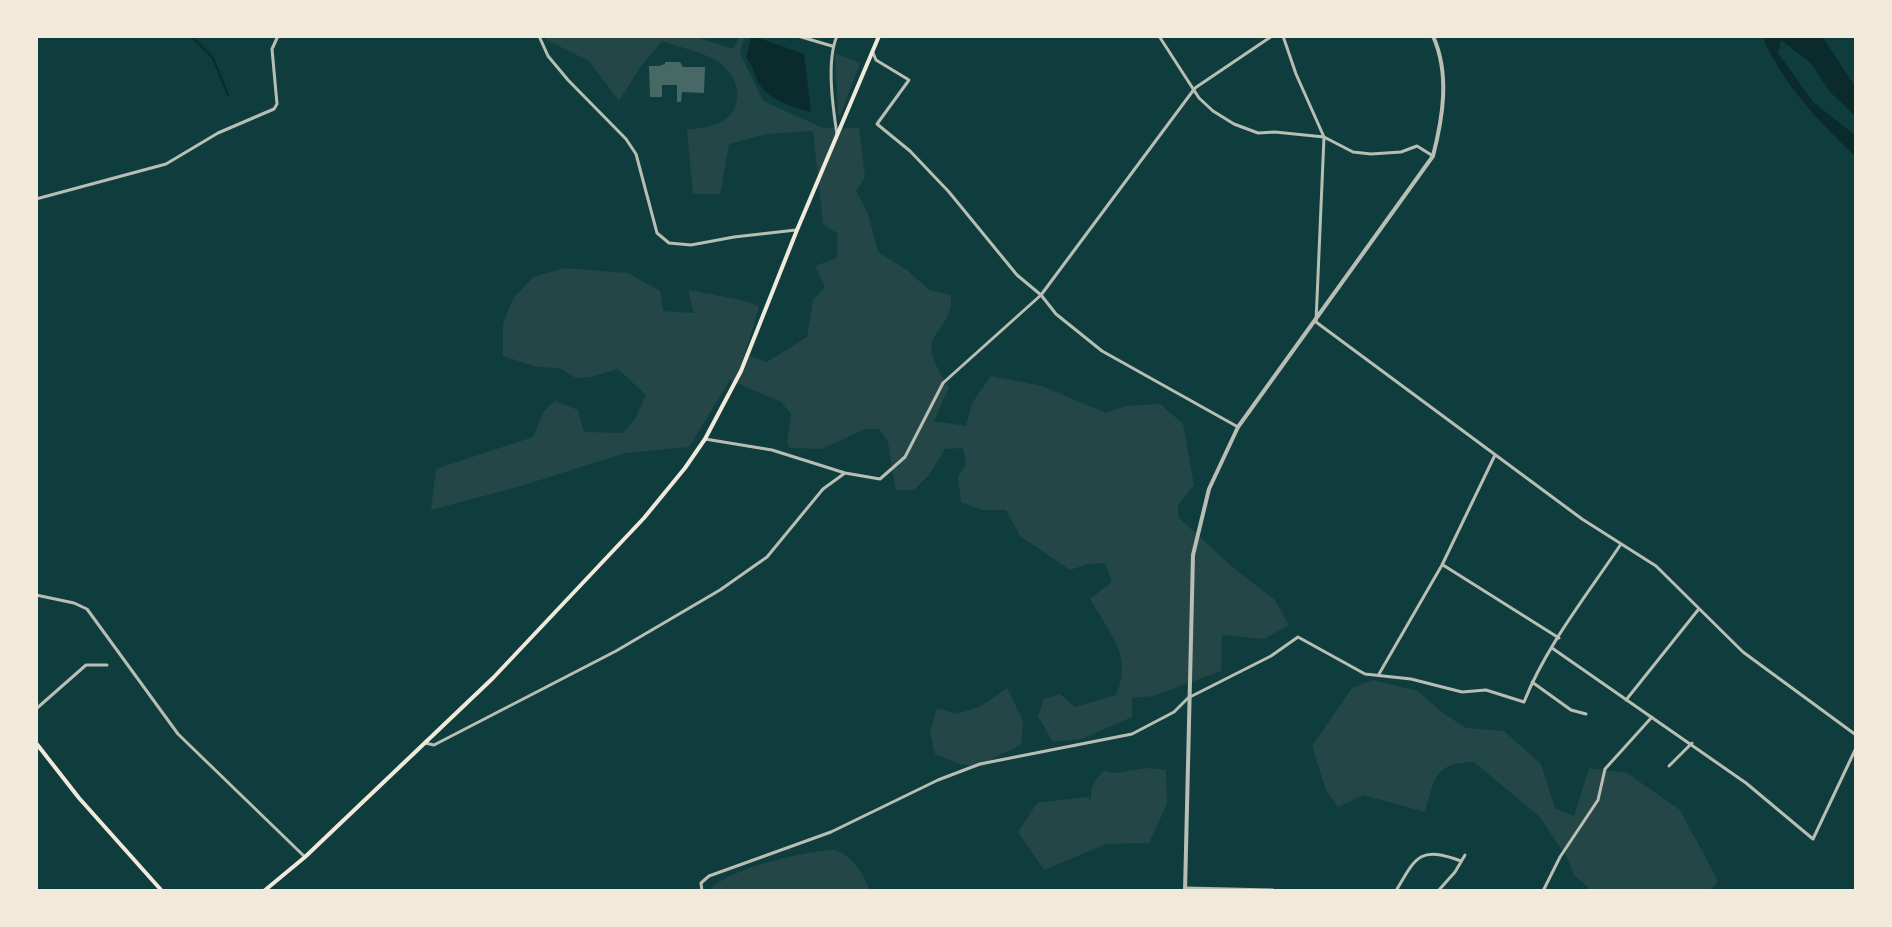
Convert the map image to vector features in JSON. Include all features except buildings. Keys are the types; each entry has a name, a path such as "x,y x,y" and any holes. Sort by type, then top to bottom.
{"main road":[{"path":"264,891 305,857 493,678 644,518 685,468 705,439 741,371 879,36"},
{"path":"36,743 79,798 162,891"}],"street":[{"path":"36,199 166,164 218,133 274,109 277,104 272,49 278,36"},
{"path":"539,36 548,56 626,139 636,154 657,233 669,243 691,245 797,230"},
{"path":"798,36 832,46"},
{"path":"837,36 832,46 838,137"},
{"path":"1159,36 1199,98 1234,124 1258,133 1324,137 1353,152 1401,152 1417,146 1433,156"},
{"path":"705,439 772,450 845,473 880,479 905,457 943,383 1041,295 1195,88 1272,36"},
{"path":"1283,36 1324,137 1316,322"},
{"path":"1273,890 1185,889 1190,575 1196,535 1213,477 1238,427 1433,156 1441,114 1444,71 1433,36"},
{"path":"873,53 876,60 909,80 877,124 920,162 1017,275 1041,295 1056,314 1102,351 1238,427"},
{"path":"1316,322 1495,455 1656,566 1743,652 1856,735"},
{"path":"1378,676 1442,565 1495,455"},
{"path":"425,743 434,745 616,651 720,590 767,557 823,489 845,473"},
{"path":"702,891 701,883 709,876 831,832 938,780 1004,758 1132,734 1174,712 1188,698 1271,656 1298,637 1351,668 1378,676 1411,679 1462,692 1486,690 1524,702 1552,648 1621,544"},
{"path":"1442,565 1559,638"},
{"path":"36,595 87,609 178,734 305,857"},
{"path":"1626,700 1698,610"},
{"path":"1552,648 1692,743 1813,839 1856,748"},
{"path":"36,709 86,665 107,665"},
{"path":"1532,682 1571,710 1586,714"},
{"path":"1543,891 1560,857 1598,800 1605,769 1652,717"},
{"path":"1669,766 1692,743"},
{"path":"1396,891 1414,860 1425,853 1442,854 1461,861"},
{"path":"1438,891 1465,855"}],"shaded area":[{"path":"546,36 693,36 733,49 740,36 745,36 740,53 763,101 823,128 859,128 865,177 856,191 868,214 878,252 907,270 929,290 951,295 946,320 932,343 937,367 949,387 934,421 966,426 972,403 991,376 1042,386 1106,413 1126,406 1160,404 1183,424 1194,485 1178,505 1178,517 1237,571 1275,600 1289,625 1264,639 1222,635 1221,671 1153,696 1132,698 1132,717 1082,739 1053,742 1038,716 1044,699 1060,694 1075,707 1116,695 1121,681 1121,656 1117,645 1090,599 1112,582 1105,563 1070,570 1020,536 1006,510 982,510 961,502 958,477 966,464 963,448 945,449 929,475 914,490 896,490 888,442 879,429 865,429 822,449 790,448 787,443 791,414 781,402 730,380 689,447 625,453 431,510 436,469 533,437 544,411 555,401 578,410 584,432 623,433 635,419 646,395 618,369 576,378 560,368 537,367 503,356 503,323 513,299 533,277 564,268 628,273 660,291 663,311 694,313 688,290 754,304 759,307 745,354 767,362 807,337 813,300 825,287 815,266 837,258 838,234 823,224 813,131 767,134 729,144 720,194 693,194 687,130 719,123 735,107 737,89 723,65 702,54 662,41 641,66 619,101 589,61 547,40"},
{"path":"753,36 804,54 811,112 781,102 761,87 746,58"},
{"path":"1762,36 1822,36 1856,88 1856,117 1829,91 1811,63 1781,40 1778,53 1813,102 1856,136 1856,157 1803,101 1780,70"},
{"path":"835,53 860,63 840,116 838,113"},
{"path":"1373,680 1418,691 1466,728 1504,731 1541,764 1555,808 1574,816 1589,768 1627,773 1680,810 1718,881 1710,891 1592,891 1574,875 1568,859 1540,817 1474,762 1451,765 1438,774 1425,812 1363,795 1338,807 1326,790 1312,746 1352,688"},
{"path":"1007,688 1023,721 1021,744 992,759 984,767 960,764 935,754 930,732 937,708 957,714 979,707"},
{"path":"1148,768 1166,770 1167,804 1149,843 1106,844 1044,870 1018,832 1037,803 1086,797 1091,800 1094,784 1104,771 1115,773"},
{"path":"836,850 857,867 870,891 709,891 718,883 749,868 807,853"}],"waterway":[{"path":"191,36 213,58 228,95"}]}
